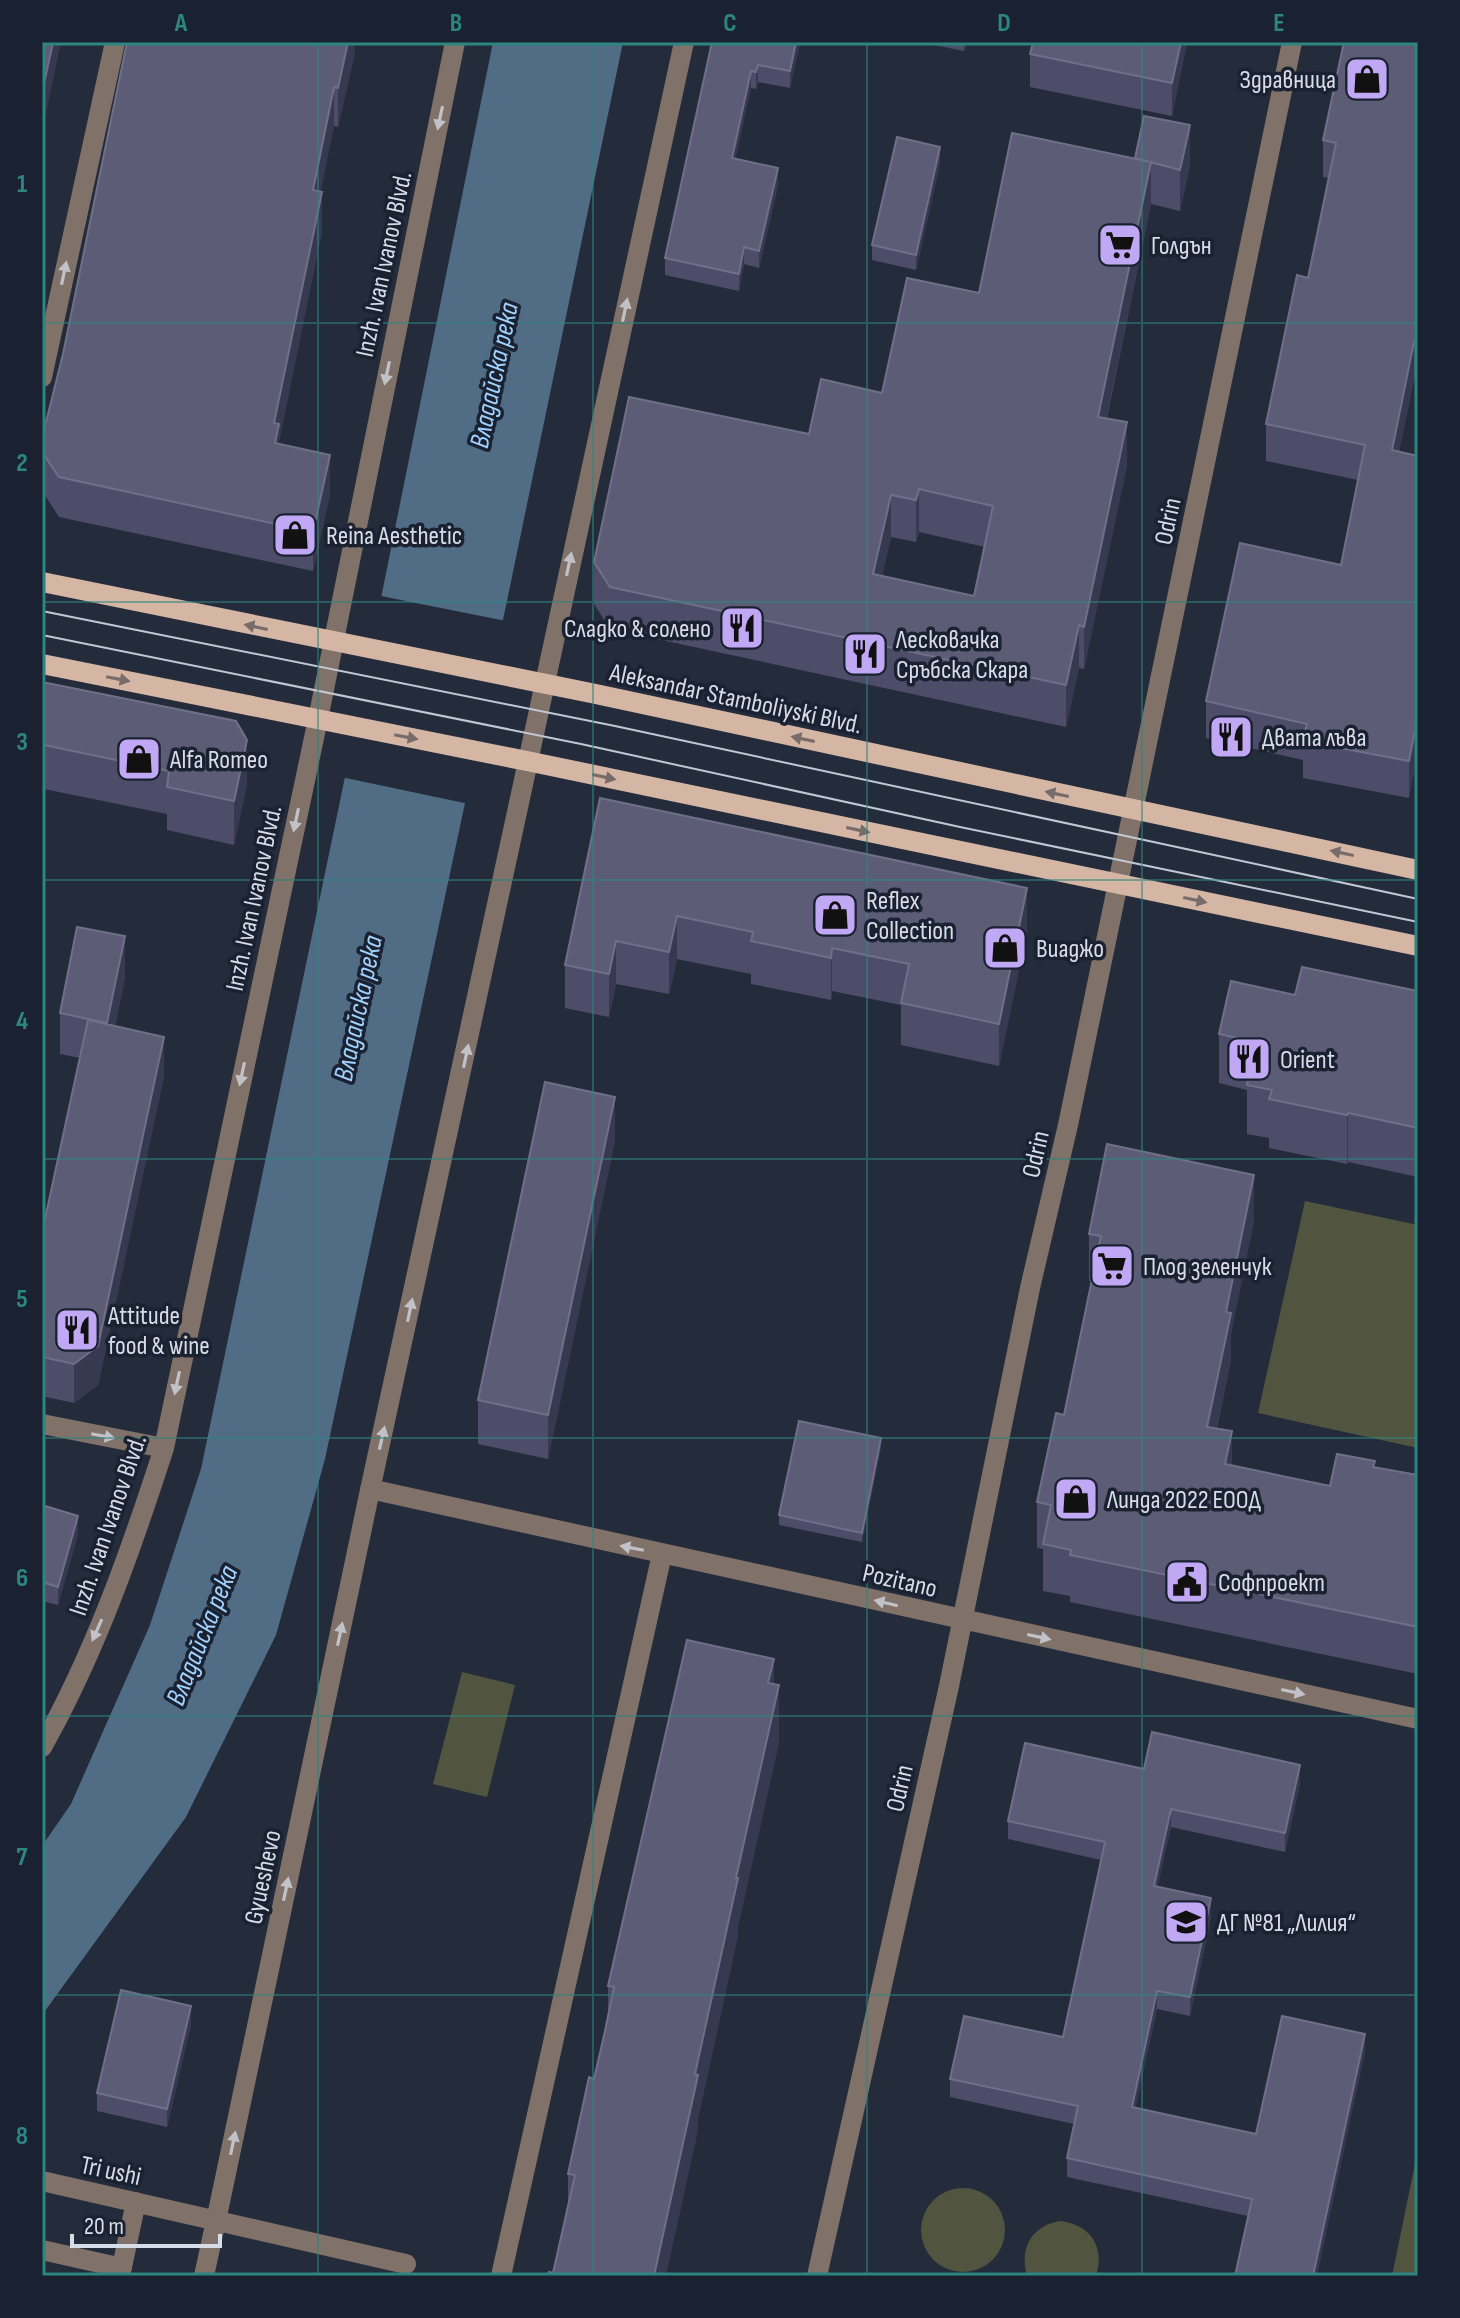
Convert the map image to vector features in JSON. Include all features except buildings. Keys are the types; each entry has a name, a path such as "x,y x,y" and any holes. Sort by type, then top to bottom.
{"main road":[{"name":"Aleksandar Stamboliyski Blvd.","path":"42,582 543,683 1418,870"},
{"path":"42,664 1418,946"}],"street":[{"path":"42,377 115,42"},
{"name":"Inzh. Ivan Ivanov Blvd.","path":"42,1747 99,1627 135,1537 164,1448 324,720 455,42"},
{"path":"370,1489 684,42"},
{"name":"Odrin","path":"817,2276 963,1621 1030,1288 1119,885 1292,42"},
{"path":"42,1424 164,1448"},
{"name":"Pozitano","path":"370,1489 1418,1719"},
{"name":"Gyueshevo","path":"204,2276 370,1489"},
{"path":"501,2276 662,1554"},
{"name":"Tri ushi","path":"42,2181 406,2264"},
{"path":"42,2250 121,2272 136,2202"}],"green space":[{"path":"1305,1201 1418,1225 1418,1448 1258,1413"},
{"path":"462,1672 515,1685 487,1797 433,1784"},
{"path":"1418,2149 1418,2276 1392,2276"},
{"path":"963,2188 979,2191 993,2200 1002,2214 1005,2230 1002,2246 993,2260 979,2269 963,2272 947,2269 933,2260 924,2246 921,2230 924,2214 933,2200 947,2191"},
{"path":"1061,2221 1080,2227 1093,2239 1099,2256 1096,2276 1027,2276 1025,2256 1030,2240 1042,2227"}],"water":[{"name":"Владайска река","path":"493,42 623,42 325,1459 276,1635 186,1817 42,2015 42,1846 71,1804 150,1625 201,1469"}],"pier":[{"path":"376,595 506,621 469,804 341,777"}],"tram line":[{"path":"42,611 615,726 1418,899"},
{"path":"42,635 581,744 1418,922"}],"place":[{"name":"Здравница","path":"1367,79"},
{"name":"Голдън","path":"1120,245"},
{"name":"Reina Aesthetic","path":"295,535"},
{"name":"Сладко & солено","path":"742,628"},
{"name":"Лесковачка Сръбска Скара","path":"865,654"},
{"name":"Двата лъва","path":"1231,737"},
{"name":"Alfa Romeo","path":"139,759"},
{"name":"Reflex Collection","path":"835,915"},
{"name":"Виаджо","path":"1005,948"},
{"name":"Orient","path":"1249,1059"},
{"name":"Плод зеленчук","path":"1112,1266"},
{"name":"Attitude food & wine","path":"77,1330"},
{"name":"Линда 2022 ЕООД","path":"1076,1499"},
{"name":"Софпроект","path":"1187,1582"},
{"name":"ДГ №81 „Лилия“","path":"1186,1922"}]}
